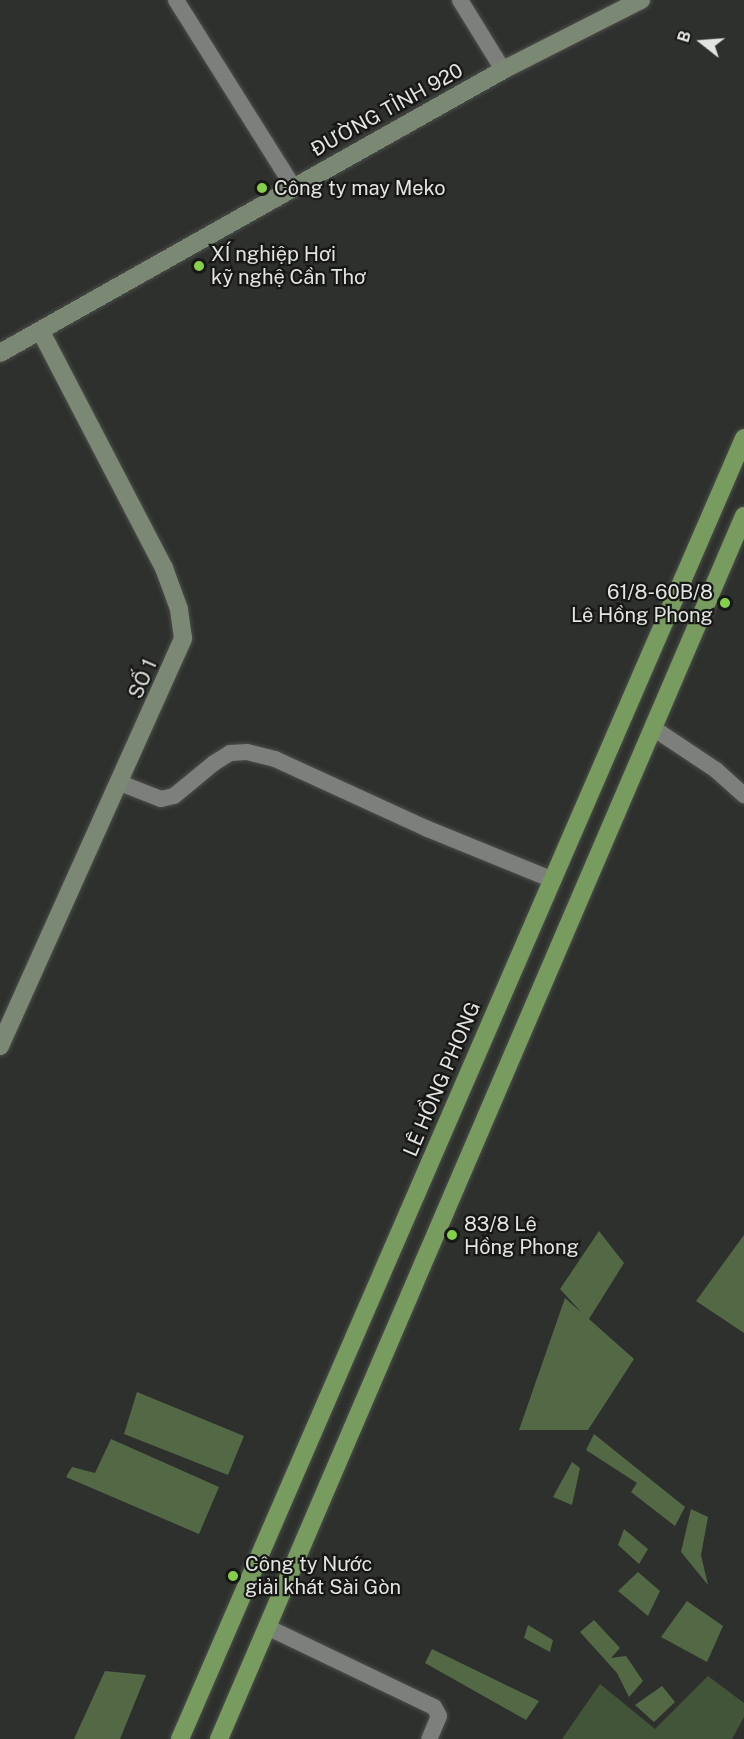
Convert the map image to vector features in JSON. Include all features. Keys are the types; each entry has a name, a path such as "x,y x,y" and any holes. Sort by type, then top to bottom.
{"highway":[{"name":"LÊ HỒNG PHONG","path":"180,1739 744,438"},
{"path":"219,1739 744,516"}],"street":[{"path":"176,0 294,188"},
{"path":"460,0 503,70"},
{"name":"ĐƯỜNG TỈNH 920","path":"0,353 41,332 503,70 641,0"},
{"name":"SỐ 1","path":"0,1046 175,662 183,638 179,609 164,568 41,332"},
{"path":"653,728 716,770 744,795"},
{"path":"120,783 161,799 174,796 214,763 230,753 247,752 275,759 428,829 553,880"},
{"path":"267,1627 434,1707 439,1716 429,1739"}],"green space":[{"path":"599,1231 624,1263 589,1319 634,1359 588,1430 519,1430 565,1298 582,1313 560,1289"},
{"path":"744,1235 744,1333 696,1301"},
{"path":"137,1392 244,1436 228,1475 124,1434"},
{"path":"594,1434 685,1507 675,1526 631,1492 637,1483 586,1450"},
{"path":"111,1439 219,1487 199,1534 66,1477 72,1467 95,1473"},
{"path":"572,1462 580,1468 572,1505 553,1497"},
{"path":"691,1509 708,1517 701,1555 708,1585 681,1552"},
{"path":"624,1529 648,1549 639,1564 618,1545"},
{"path":"638,1572 660,1591 648,1616 618,1591"},
{"path":"687,1601 723,1626 707,1662 661,1637"},
{"path":"594,1620 620,1648 611,1658 626,1656 643,1681 629,1697 617,1673 580,1632"},
{"path":"528,1625 553,1640 550,1652 524,1638"},
{"path":"432,1649 539,1701 526,1720 425,1663"},
{"path":"105,1671 146,1675 120,1739 74,1739"},
{"path":"708,1676 744,1703 744,1717 732,1739 562,1739 600,1684 655,1729"},
{"path":"662,1686 675,1702 654,1722 635,1705"}],"place":[{"name":"Công ty may Meko","path":"262,188"},
{"name":"XÍ nghiệp Hơi kỹ nghệ Cần Thơ","path":"199,266"},
{"name":"61/8-60B/8 Lê Hồng Phong","path":"725,603"},
{"name":"83/8 Lê Hồng Phong","path":"452,1235"},
{"name":"Công ty Nước giải khát Sài Gòn","path":"233,1576"}]}
